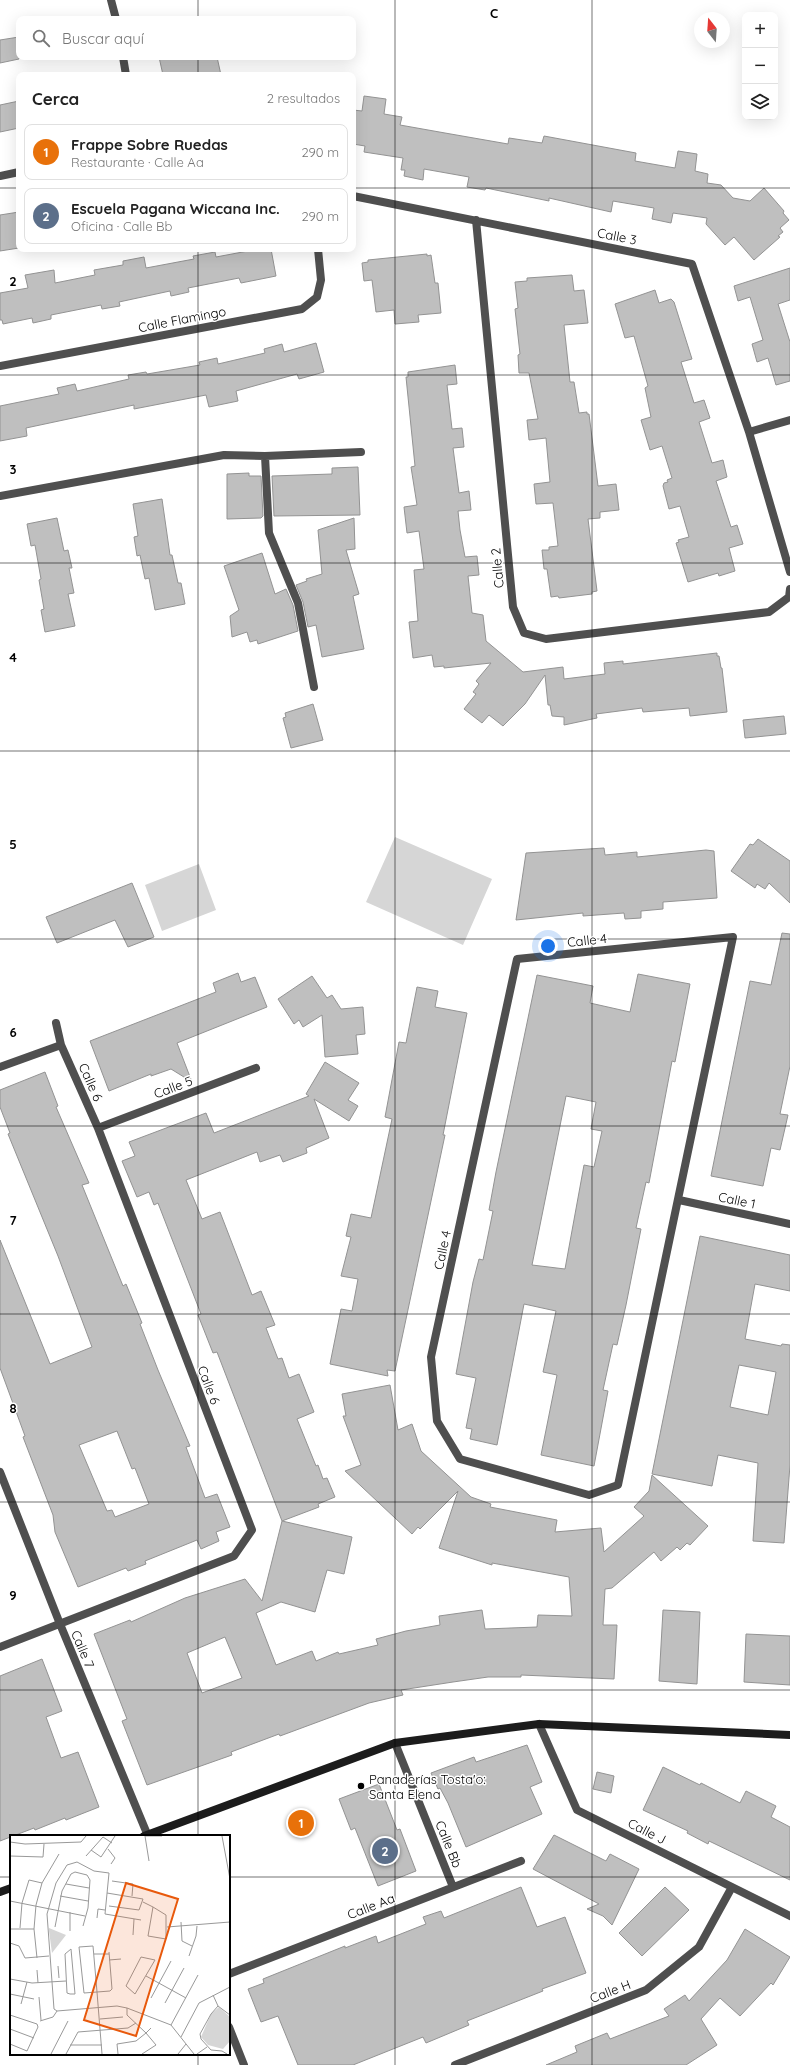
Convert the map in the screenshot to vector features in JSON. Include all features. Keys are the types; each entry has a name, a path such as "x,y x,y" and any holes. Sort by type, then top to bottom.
{"street":[{"path":"111,0 115,16"},
{"path":"124,60 126,72"},
{"path":"0,176 16,173"},
{"name":"Calle 3","path":"356,197 692,264 752,441 790,572"},
{"name":"Calle 2","path":"476,220 512,607 524,633 546,639 769,612 788,597 790,590"},
{"name":"Calle Flamingo","path":"0,366 302,309 317,297 321,280 318,252"},
{"path":"749,432 790,420"},
{"path":"0,496 224,455 265,456 361,452"},
{"path":"265,456 269,533 298,603 314,687"},
{"name":"Calle 4","path":"733,937 679,1200 618,1484 589,1495 460,1459 437,1421 431,1357 516,959 733,937"},
{"name":"Calle 6","path":"56,1023 61,1045 98,1128 252,1530 234,1556 60,1624"},
{"path":"0,1067 61,1045"},
{"name":"Calle 5","path":"98,1128 256,1068"},
{"name":"Calle 1","path":"679,1200 790,1224"},
{"name":"Calle 7","path":"0,1472 146,1835"},
{"path":"0,1647 60,1624"},
{"path":"149,1835 395,1743 539,1724 790,1735"},
{"name":"Calle J","path":"539,1724 577,1810 790,1916"},
{"name":"Calle Bb","path":"395,1743 453,1887"},
{"name":"Calle Aa","path":"230,1974 521,1861"},
{"name":"Calle H","path":"455,2065 646,1990 699,1947 732,1887"},
{"path":"0,1892 10,1888"},
{"path":"230,2030 244,2065"}],"shaded area":[{"path":"395,837 492,879 463,945 366,902"},
{"path":"199,864 216,910 162,931 145,885"}],"building":[{"path":"16,37 16,60 0,63 0,40"},
{"path":"160,60 218,60 220,72 162,72"},
{"path":"364,96 386,99 384,114 402,117 400,125 508,144 509,138 542,143 544,136 636,153 635,161 675,168 678,151 697,154 695,171 708,174 707,183 721,185 733,198 750,201 764,188 784,211 783,213 789,220 780,228 783,232 778,236 780,237 754,260 734,237 725,245 706,224 707,218 673,213 671,223 652,219 654,208 613,201 611,212 549,198 549,201 486,188 485,190 467,187 469,177 424,169 423,180 404,176 405,170 401,170 403,158 364,152 365,146 356,144 356,110 362,111"},
{"path":"16,102 16,129 0,132 0,105"},
{"path":"16,212 16,248 0,251 0,215"},
{"path":"215,252 216,257 243,252 272,252 276,276 241,283 239,278 188,288 189,292 171,296 170,291 119,302 120,306 102,309 101,305 51,315 51,319 33,323 32,318 3,324 2,320 0,320 0,293 28,288 25,275 54,270 55,283 95,275 94,270 123,265 123,261 144,257 146,268 194,259 193,256"},
{"path":"427,254 427,256 431,255 435,283 438,283 441,313 418,315 419,322 395,324 394,310 376,312 372,280 364,281 362,263 368,262 368,260"},
{"path":"790,268 790,300 778,304 790,342 790,381 776,385 768,358 757,362 752,344 763,340 750,297 738,301 734,286"},
{"path":"572,275 574,291 584,290 588,323 564,325 570,382 574,382 579,413 587,412 587,414 589,414 598,486 616,484 619,510 600,512 600,518 588,519 597,591 592,592 592,594 559,598 558,596 551,597 547,569 544,569 542,550 549,550 549,547 558,546 553,503 536,504 534,484 550,482 546,438 529,440 527,420 538,419 529,373 519,373 518,355 520,354 515,309 518,308 515,282 527,281 527,278"},
{"path":"655,290 659,303 671,299 674,302 692,359 681,362 694,403 704,400 710,418 699,422 712,463 723,460 727,477 716,481 731,527 737,525 743,544 729,548 735,571 719,576 718,573 688,582 676,543 679,542 678,540 689,537 680,506 669,509 663,486 664,483 668,482 667,480 672,478 662,446 650,450 641,420 651,417 645,388 648,386 634,336 625,338 615,304"},
{"path":"316,343 324,372 299,379 297,374 236,391 238,401 209,407 206,395 134,409 134,405 26,428 27,436 0,441 0,406 59,394 57,388 75,384 77,391 129,379 128,375 146,372 147,374 200,365 199,362 217,358 218,364 265,353 264,349 282,344 284,352"},
{"path":"455,365 457,384 447,385 452,429 462,428 464,447 453,448 459,493 469,491 471,510 458,511 460,530 465,557 477,556 479,575 468,576 472,613 483,615 486,641 523,672 563,667 564,679 605,674 604,663 623,661 623,664 717,653 722,668 727,712 690,716 689,708 643,712 642,708 596,714 597,718 564,725 564,717 552,716 550,705 548,705 545,675 525,704 503,726 489,715 482,723 464,709 476,694 473,692 479,684 476,681 491,663 444,668 444,666 434,667 432,655 413,658 409,622 418,621 414,570 424,569 419,531 407,533 404,507 417,505 411,467 415,466 406,377 408,377 408,372"},
{"path":"358,467 360,515 274,516 272,476 332,474 332,468"},
{"path":"249,473 249,476 261,476 263,516 261,518 227,519 227,474"},
{"path":"162,499 170,555 172,555 178,583 181,583 185,604 155,610 149,578 145,579 140,555 137,556 134,537 138,536 133,504"},
{"path":"57,518 64,551 68,550 72,568 69,568 74,593 68,594 75,626 45,632 41,610 44,609 39,580 41,579 35,545 31,546 27,524"},
{"path":"354,518 355,549 346,550 359,594 353,596 364,649 322,657 316,625 308,627 303,602 296,585 307,581 306,579 322,574 318,530"},
{"path":"262,553 275,594 286,589 293,605 298,631 258,644 257,640 250,642 247,632 232,637 230,616 239,610 224,566"},
{"path":"313,704 323,740 291,748 283,718 286,717 285,713"},
{"path":"784,716 786,734 745,738 743,720"},
{"path":"758,839 790,861 790,903 769,883 765,889 757,884 755,888 731,871 750,844 753,845"},
{"path":"604,848 605,855 637,852 637,857 706,850 714,851 717,898 663,902 663,909 641,911 641,918 625,919 624,913 583,916 583,913 516,920 526,853"},
{"path":"132,883 154,937 128,947 115,920 57,943 46,917"},
{"path":"782,933 790,934 790,1066 780,1114 788,1115 780,1150 771,1148 763,1186 711,1176 750,981 771,985"},
{"path":"238,973 241,982 255,977 267,1007 177,1043 192,1082 171,1069 151,1076 151,1074 109,1091 90,1041 216,992 213,983"},
{"path":"638,974 690,984 675,1062 672,1061 649,1183 646,1182 636,1228 641,1229 626,1305 617,1345 613,1344 603,1390 608,1391 594,1466 541,1455 557,1375 543,1372 556,1311 524,1304 497,1445 470,1439 472,1429 466,1428 476,1378 456,1374 473,1282 479,1259 483,1260 493,1211 489,1210 496,1172 537,975 593,986 590,1003 630,1012","holes":["566,1096 596,1102 591,1129 602,1131 594,1167 584,1165 565,1269 532,1265"]},
{"path":"312,976 327,998 332,995 341,1009 363,1007 365,1034 356,1035 358,1054 325,1057 322,1015 303,1027 299,1020 294,1024 278,999"},
{"path":"417,987 438,991 435,1007 467,1013 443,1135 445,1135 395,1371 387,1370 388,1376 330,1364 341,1309 352,1311 358,1279 341,1276 351,1237 346,1236 351,1214 371,1218 392,1119 385,1117 399,1042 406,1043"},
{"path":"325,1062 359,1083 348,1100 358,1106 349,1121 314,1099 329,1138 306,1148 307,1153 283,1162 280,1155 260,1162 257,1152 186,1180 202,1219 220,1212 252,1295 261,1291 275,1325 266,1328 278,1359 282,1358 289,1378 299,1374 314,1412 297,1419 316,1466 318,1465 323,1479 327,1478 335,1497 318,1504 319,1507 282,1521 217,1352 213,1353 198,1315 201,1314 158,1203 154,1205 149,1192 137,1197 122,1161 135,1156 129,1142 206,1113 214,1133 309,1096 306,1094"},
{"path":"45,1072 58,1106 56,1107 89,1183 82,1185 123,1286 126,1284 142,1323 140,1324 190,1446 186,1447 205,1498 217,1494 230,1527 216,1532 219,1541 201,1549 197,1540 145,1561 146,1564 128,1571 126,1568 78,1587 55,1532 53,1515 23,1437 25,1436 0,1368 0,1240 50,1364 92,1347 58,1256 8,1134 10,1133 0,1107 0,1090","holes":["117,1431 132,1469 135,1468 149,1504 115,1517 112,1510 107,1511 79,1445"]},
{"path":"700,1236 790,1255 790,1291 755,1284 745,1339 781,1346 782,1344 790,1345 790,1465 784,1543 753,1541 758,1463 718,1455 712,1486 652,1474","holes":["739,1365 776,1372 768,1415 730,1407"]},
{"path":"390,1385 398,1430 412,1424 421,1451 471,1497 491,1504 490,1507 557,1520 555,1532 601,1528 604,1552 644,1516 634,1507 649,1491 652,1475 708,1526 690,1545 687,1543 680,1550 677,1547 661,1561 654,1552 612,1588 605,1589 603,1625 617,1625 614,1679 521,1675 521,1677 488,1677 401,1690 403,1695 369,1703 280,1736 279,1734 231,1752 232,1755 147,1785 122,1721 127,1719 94,1634 130,1620 131,1622 185,1598 245,1579 262,1601 282,1521 352,1537 344,1574 327,1570 315,1612 281,1602 256,1613 276,1665 312,1651 316,1661 338,1652 339,1654 378,1645 376,1639 406,1631 440,1625 439,1616 482,1610 485,1629 537,1627 538,1615 572,1616 569,1577 492,1563 492,1565 439,1548 458,1491 420,1529 418,1527 412,1534 345,1471 361,1465 343,1416 346,1416 342,1394","holes":["225,1637 242,1678 202,1693 187,1653"]},
{"path":"663,1610 700,1612 697,1684 659,1681"},
{"path":"746,1634 790,1636 790,1685 744,1682"},
{"path":"42,1659 62,1711 46,1717 61,1758 78,1752 99,1807 35,1830 34,1828 16,1835 10,1835 10,1837 0,1841 0,1676"},
{"path":"527,1745 542,1782 530,1787 542,1814 466,1847 448,1803 440,1788 438,1789 431,1773 474,1757 476,1762"},
{"path":"663,1767 700,1785 701,1783 740,1803 746,1791 776,1806 771,1817 790,1827 790,1880 709,1841 708,1844 687,1833 688,1831 643,1810"},
{"path":"597,1772 614,1776 611,1793 593,1789"},
{"path":"379,1784 397,1830 400,1829 416,1871 378,1886 355,1828 351,1830 339,1799"},
{"path":"554,1835 606,1861 610,1854 639,1869 612,1925 603,1916 587,1909 599,1904 533,1869"},
{"path":"521,1887 537,1927 565,1917 586,1973 542,1989 543,1991 467,2021 469,2025 426,2043 423,2037 353,2065 298,2065 278,2016 261,2022 248,1989 264,1983 263,1979 345,1946 345,1948 376,1936 378,1943 426,1924 423,1917 441,1911 444,1918"},
{"path":"665,1887 689,1910 642,1956 619,1933"},
{"path":"745,1929 790,1957 773,1985 771,1983 740,2016 720,1998 701,2019 717,2045 686,2065 546,2065 577,2052 575,2046 607,2033 610,2039 669,2016 664,2009 685,1995 689,2001 727,1960"}],"place":[{"name":"Panaderías Tosta'o: Santa Elena","path":"361,1786"},
{"name":"Frappe Sobre Ruedas","path":"301,1823"},
{"name":"Escuela Pagana Wiccana Inc.","path":"385,1851"}]}
